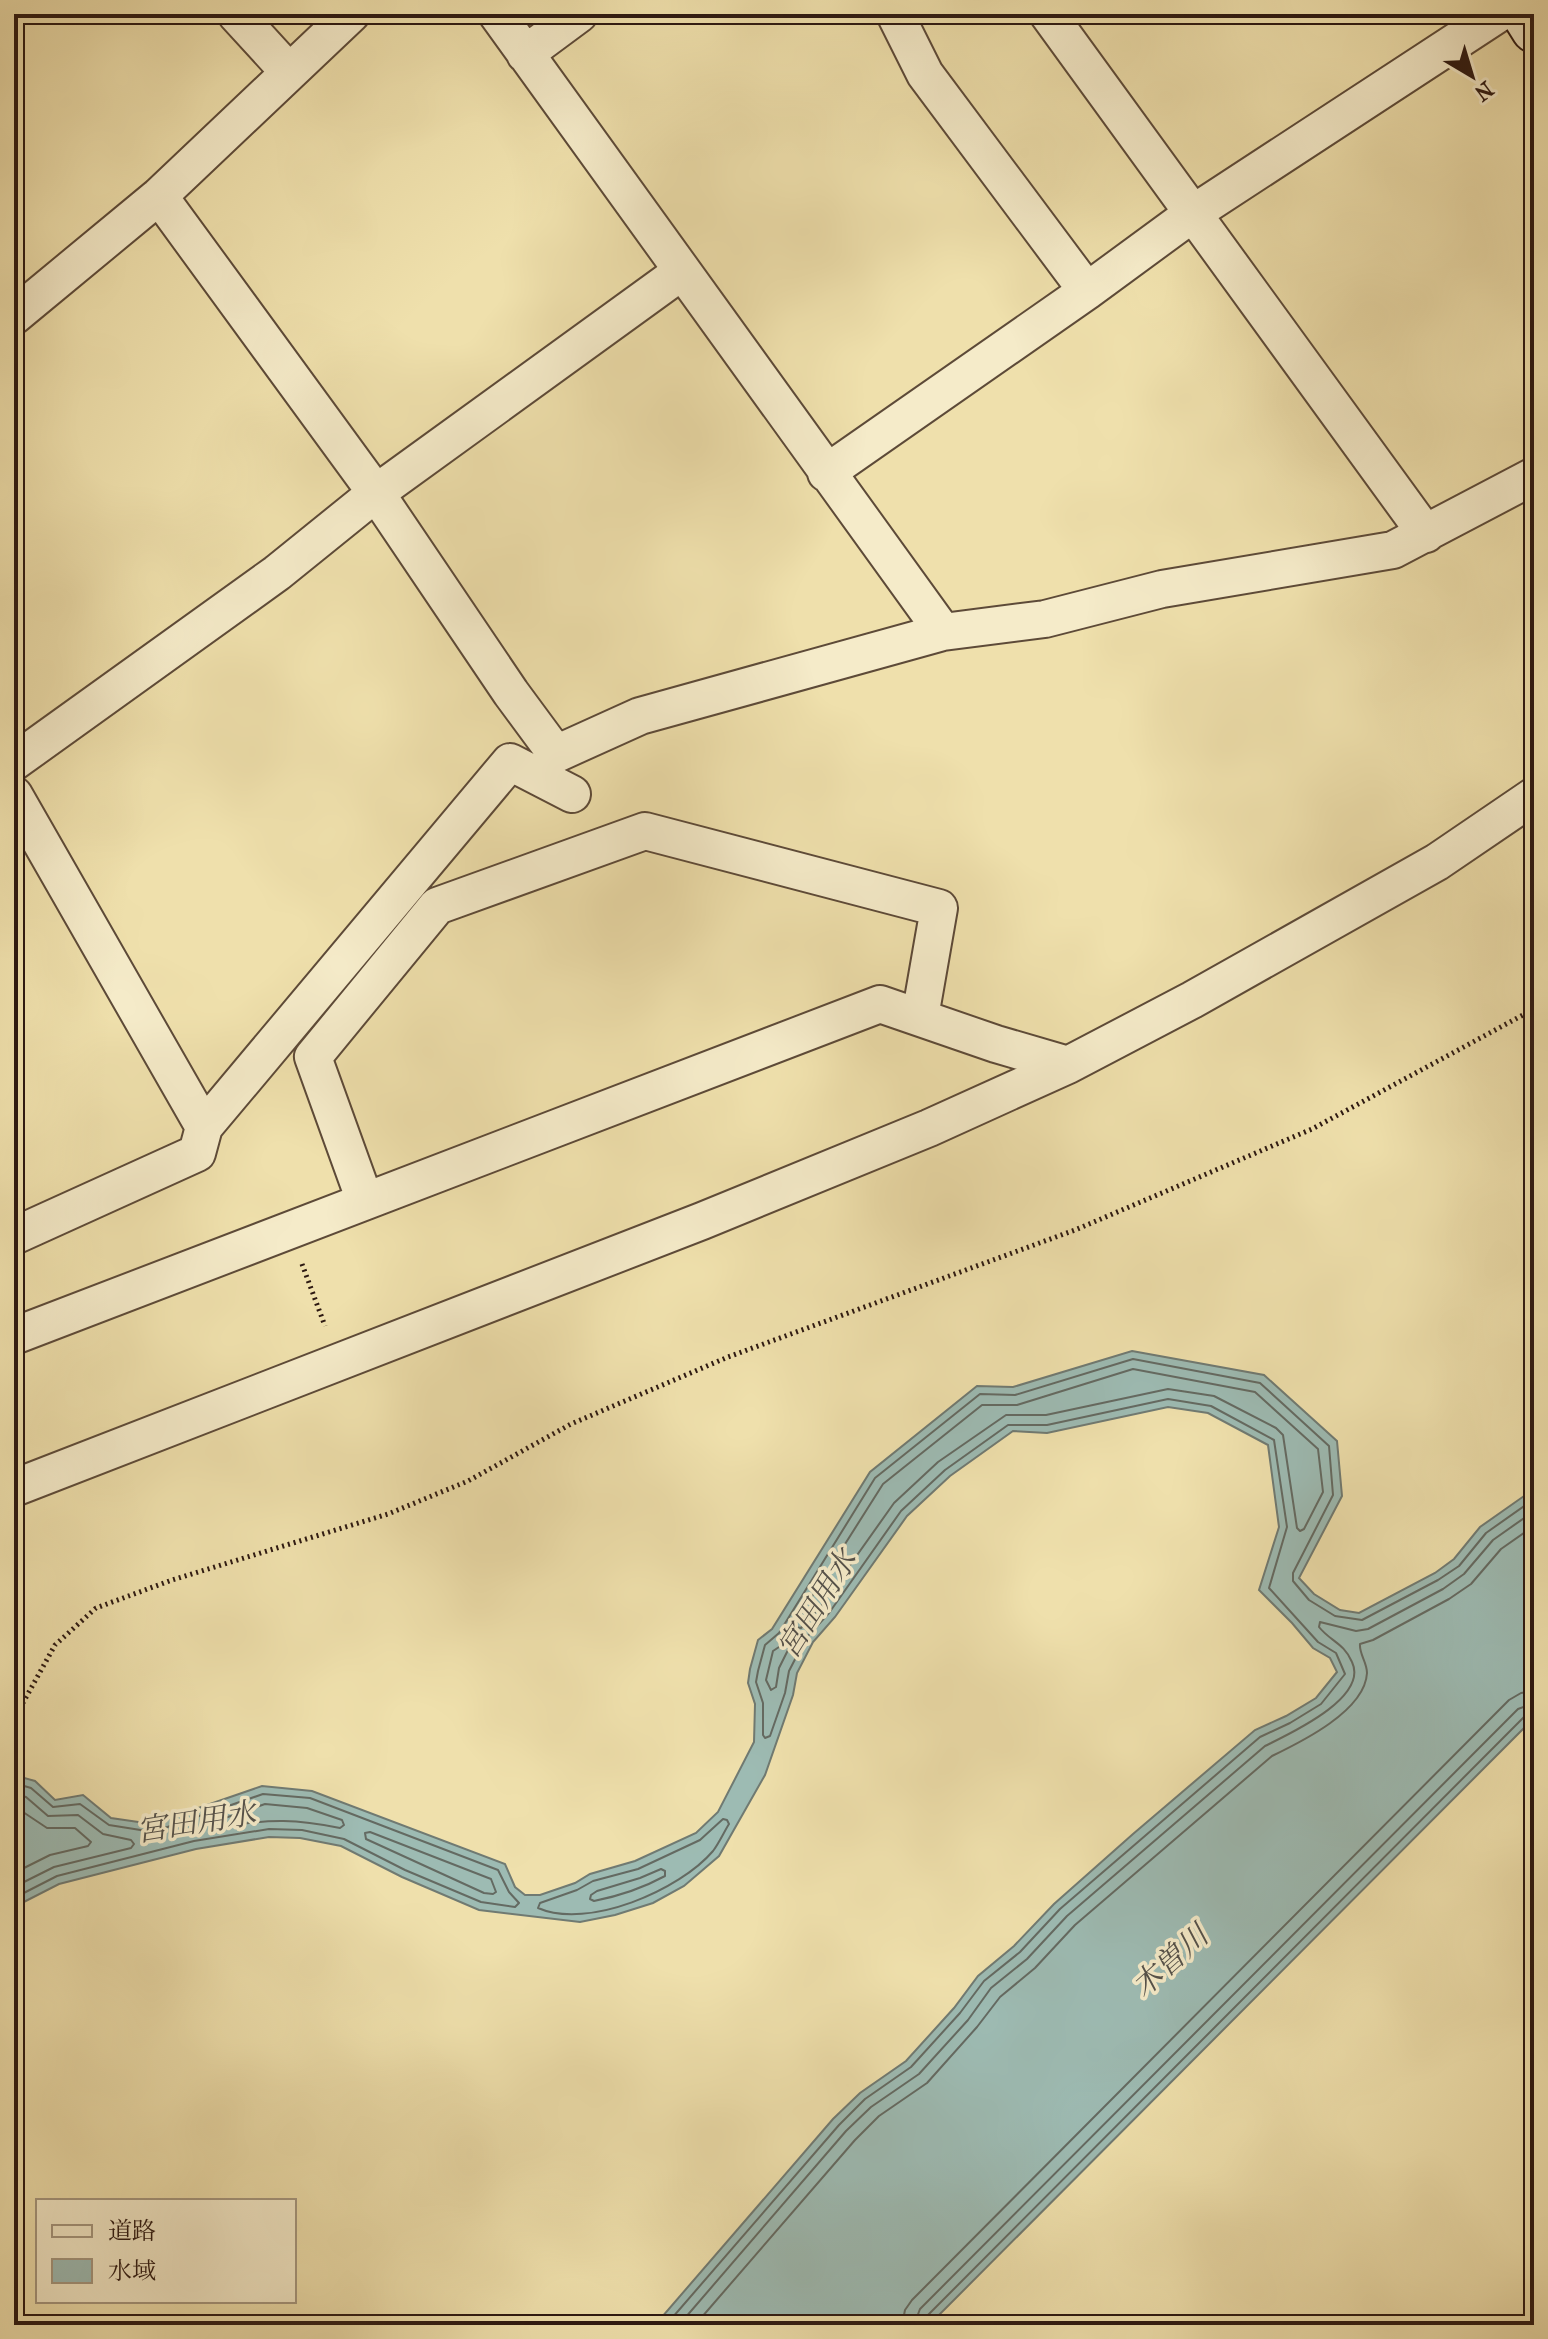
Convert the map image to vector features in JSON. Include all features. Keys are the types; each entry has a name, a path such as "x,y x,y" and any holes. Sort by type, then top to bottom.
{"main road":[{"path":"1524,14 1534,30"}],"street":[{"path":"236,14 289,72"},
{"path":"14,316 159,196 351,14"},
{"path":"497,14 943,632"},
{"path":"525,54 579,14"},
{"path":"895,14 925,74 1087,291"},
{"path":"1048,14 1426,534"},
{"path":"826,473 1192,214 1498,14"},
{"path":"159,196 376,493 556,754 640,716 943,632 1045,619 1162,589 1393,550 1534,476"},
{"path":"14,762 277,573 376,493 681,272"},
{"path":"14,1236 197,1153 204,1127 510,762 572,794"},
{"path":"14,795 204,1127"},
{"path":"14,1488 759,1198 929,1128 1068,1065 1192,1000 1437,862 1534,796"},
{"path":"365,1201 313,1057 437,906 645,831 939,908 920,1017"},
{"path":"16,1328 365,1201 880,1004 1068,1065"}],"path":[{"path":"14,1719 55,1645 96,1608 172,1580 388,1514 468,1481 571,1424 728,1357 1075,1230 1312,1129 1534,1009"},
{"path":"289,1229 339,1364"}],"water":[{"path":"1132,1351 1264,1375 1337,1441 1342,1496 1299,1578 1314,1594 1340,1610 1359,1613 1435,1573 1454,1559 1480,1527 1534,1489 1534,1718 929,2325 655,2325 833,2119 860,2093 906,2061 978,1976 1014,1946 1054,1904 1255,1730 1316,1698 1337,1672 1330,1658 1313,1648 1259,1590 1279,1527 1268,1445 1208,1413 1168,1407 1047,1433 1013,1431 950,1476 907,1516 835,1617 813,1642 797,1673 793,1695 765,1775 719,1856 684,1886 653,1903 580,1922 479,1910 402,1877 341,1846 300,1838 269,1837 196,1849 59,1884 14,1907 14,1775 35,1781 55,1800 83,1795 111,1818 152,1824 262,1786 312,1791 505,1864 515,1887 525,1895 540,1895 575,1883 590,1874 635,1861 696,1833 718,1812 754,1742 755,1704 748,1683 758,1640 772,1629 870,1472 977,1386 1013,1387"}],"water label":[{"name":"宮田用水","path":"817,1604"},
{"name":"宮田用水","path":"196,1822"},
{"name":"木曽川","path":"1170,1961"}]}
